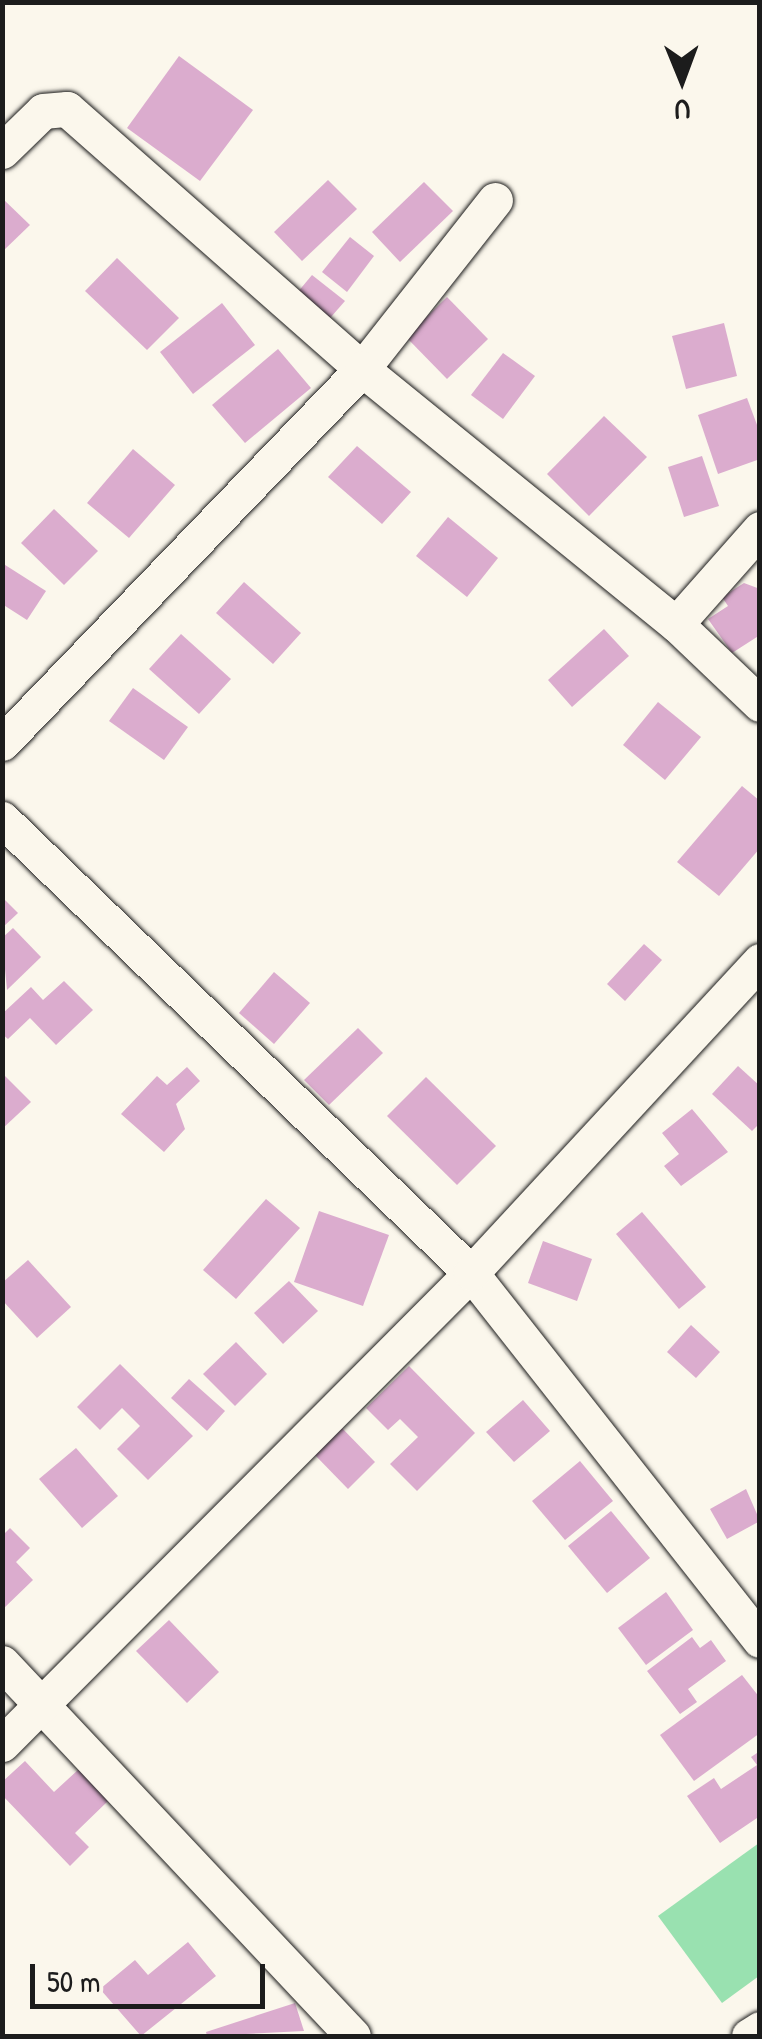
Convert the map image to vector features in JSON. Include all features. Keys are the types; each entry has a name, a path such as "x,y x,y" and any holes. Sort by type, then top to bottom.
{"street":[{"path":"2,151 43,111 67,109 362,369 676,624 760,704"},
{"path":"2,742 362,369 495,200"},
{"path":"676,624 760,529"},
{"path":"2,819 471,1273 760,1640"},
{"path":"2,1744 44,1707 471,1273 760,962"},
{"path":"2,1663 354,2036"},
{"path":"750,2036 760,2029"}],"green space":[{"path":"759,1843 759,1976 722,2003 658,1916"}],"building":[{"path":"179,56 253,110 200,181 127,128"},
{"path":"328,180 357,209 302,261 274,232"},
{"path":"424,182 453,211 400,262 372,232"},
{"path":"2,198 30,225 2,252"},
{"path":"350,237 374,256 347,292 322,272"},
{"path":"117,258 179,318 147,350 85,291"},
{"path":"312,275 345,301 324,325 292,299"},
{"path":"447,297 488,339 447,379 406,337"},
{"path":"222,303 255,345 193,394 160,352"},
{"path":"724,323 737,376 686,389 672,336"},
{"path":"278,349 311,388 245,443 212,405"},
{"path":"503,353 535,376 503,419 471,395"},
{"path":"747,398 760,433 760,459 718,474 698,415"},
{"path":"604,416 647,457 589,516 547,474"},
{"path":"357,446 411,492 382,524 328,477"},
{"path":"133,449 175,485 129,538 87,503"},
{"path":"702,456 719,506 684,517 668,467"},
{"path":"54,509 98,551 64,585 21,543"},
{"path":"448,517 498,558 467,597 416,556"},
{"path":"2,563 46,591 27,620 2,604"},
{"path":"244,582 301,633 273,664 216,613"},
{"path":"744,583 760,589 760,635 732,653 708,619 728,606 722,597"},
{"path":"604,629 629,656 572,707 548,680"},
{"path":"181,634 231,679 199,714 149,669"},
{"path":"133,688 188,727 164,760 109,721"},
{"path":"658,702 701,737 665,780 623,745"},
{"path":"742,786 760,801 760,848 719,896 677,862"},
{"path":"2,897 18,913 2,928"},
{"path":"13,928 41,957 7,990 2,938"},
{"path":"644,944 662,960 625,1001 607,984"},
{"path":"274,972 310,1003 274,1044 239,1013"},
{"path":"64,981 93,1010 56,1045 30,1018 8,1039 2,1034 2,1014 31,987 43,1000"},
{"path":"358,1028 383,1053 329,1105 304,1080"},
{"path":"738,1066 760,1086 760,1123 752,1131 712,1094"},
{"path":"187,1067 200,1081 176,1104 185,1129 164,1152 121,1114 157,1076 167,1085"},
{"path":"2,1073 31,1102 2,1129"},
{"path":"426,1077 496,1146 457,1185 387,1116"},
{"path":"692,1109 728,1152 681,1186 664,1166 679,1154 662,1133"},
{"path":"266,1199 300,1228 236,1299 203,1270"},
{"path":"319,1211 389,1235 363,1306 294,1282"},
{"path":"642,1212 706,1287 679,1309 616,1234"},
{"path":"543,1241 592,1259 577,1301 528,1283"},
{"path":"28,1260 71,1307 37,1338 2,1300 2,1283"},
{"path":"289,1281 318,1311 283,1344 254,1313"},
{"path":"691,1325 720,1352 696,1378 667,1352"},
{"path":"236,1342 267,1374 235,1406 203,1374"},
{"path":"120,1364 193,1436 148,1480 117,1449 140,1426 122,1408 100,1430 77,1407"},
{"path":"409,1366 475,1433 417,1491 390,1464 418,1437 400,1419 388,1430 366,1408"},
{"path":"189,1379 225,1411 207,1431 171,1398"},
{"path":"523,1400 550,1431 514,1462 486,1432"},
{"path":"339,1425 375,1462 348,1489 312,1452"},
{"path":"76,1448 118,1496 82,1528 39,1479"},
{"path":"580,1461 613,1501 565,1540 532,1501"},
{"path":"746,1489 760,1521 727,1539 710,1509"},
{"path":"611,1511 650,1558 607,1593 568,1546"},
{"path":"10,1528 30,1548 16,1562 33,1580 2,1610 2,1536"},
{"path":"666,1592 693,1630 646,1665 618,1628"},
{"path":"169,1620 219,1672 187,1703 136,1651"},
{"path":"692,1637 700,1648 711,1640 726,1661 688,1689 697,1702 680,1714 647,1671"},
{"path":"742,1675 760,1698 760,1733 694,1781 660,1735"},
{"path":"760,1751 760,1816 720,1843 687,1796 714,1778 721,1789 757,1765 751,1757"},
{"path":"25,1761 54,1792 79,1769 109,1800 75,1833 89,1847 70,1866 2,1795 2,1782"},
{"path":"188,1942 216,1976 141,2036 100,1989 135,1960 148,1975"},
{"path":"295,2003 304,2031 207,2036 206,2032"}]}
